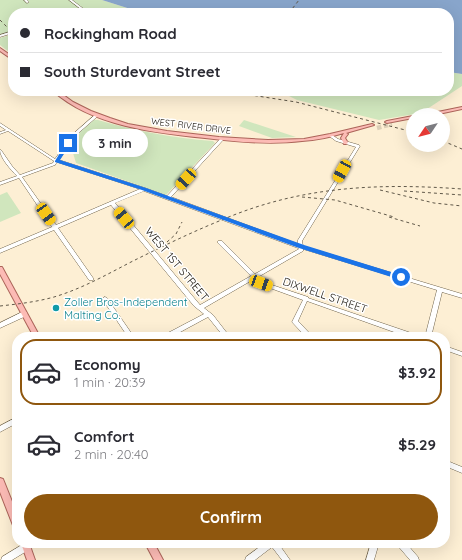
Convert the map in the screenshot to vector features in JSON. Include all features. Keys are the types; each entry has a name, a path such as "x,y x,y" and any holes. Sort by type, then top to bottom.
{"main road":[{"path":"0,49 8,55"},
{"name":"WEST RIVER DRIVE","path":"62,96 70,102 97,115 116,122 158,131 222,139 266,142 304,140 374,126 346,134 332,135"},
{"path":"450,110 462,108"},
{"path":"390,123 406,120"},
{"path":"346,134 343,138 346,143"},
{"path":"0,269 34,332"},
{"path":"0,482 12,512"},
{"path":"29,548 32,560"},
{"path":"152,548 159,560"}],"street":[{"path":"70,0 81,8"},
{"path":"0,184 54,164 74,135 97,115"},
{"path":"0,124 50,158 57,161 144,189 301,247 462,296"},
{"path":"0,133 8,130"},
{"path":"200,308 299,253 301,247 300,241 358,146 334,139 332,135"},
{"path":"168,198 222,139"},
{"path":"0,152 56,227 91,279"},
{"path":"0,251 144,189"},
{"name":"WEST 1ST STREET","path":"112,203 196,305 211,317 223,332"},
{"name":"DIXWELL STREET","path":"220,242 261,283 401,332"},
{"path":"429,332 440,289"},
{"path":"305,332 295,322 306,298"},
{"path":"106,299 128,332"},
{"path":"0,326 24,314"},
{"path":"175,332 207,315"},
{"path":"450,350 462,354"},
{"path":"0,429 12,423"},
{"path":"450,465 462,470"},
{"path":"5,560 22,548"},
{"path":"249,560 265,548"},
{"path":"278,548 286,560"},
{"path":"370,560 374,548"},
{"path":"405,548 415,560"}],"green space":[{"path":"0,0 102,0 127,8 8,8 8,33 0,35"},
{"path":"8,36 8,51 0,45 0,38"},
{"path":"454,73 462,74 462,86 454,91"},
{"path":"289,96 447,96 429,108 406,108 406,116 379,120 297,100"},
{"path":"94,120 155,134 213,141 215,143 166,195 76,163 71,146 81,131"},
{"path":"244,120 296,137 272,138 239,126"},
{"path":"7,192 21,213 0,222 0,195"}],"water":[{"path":"102,0 462,0 462,74 454,73 454,8 127,8"}],"tunnel":[{"path":"377,128 392,124"}],"railway":[{"path":"293,8 299,0"},
{"path":"0,20 8,28"},
{"path":"257,96 296,102 406,130"},
{"path":"450,144 462,149"},
{"path":"0,306 20,304 64,294 212,224 253,208 282,200 312,193 371,187 431,187 462,189"},
{"path":"380,190 434,203 462,206"},
{"path":"404,191 462,195"},
{"path":"302,197 335,200 394,217"},
{"path":"389,217 420,226"},
{"path":"167,242 176,234 182,222"}],"place":[{"name":"Zoller Bros-Independent Malting Co.","path":"56,308"}],"route":[{"path":"68,143 57,161 144,189 301,247 401,277"}]}
